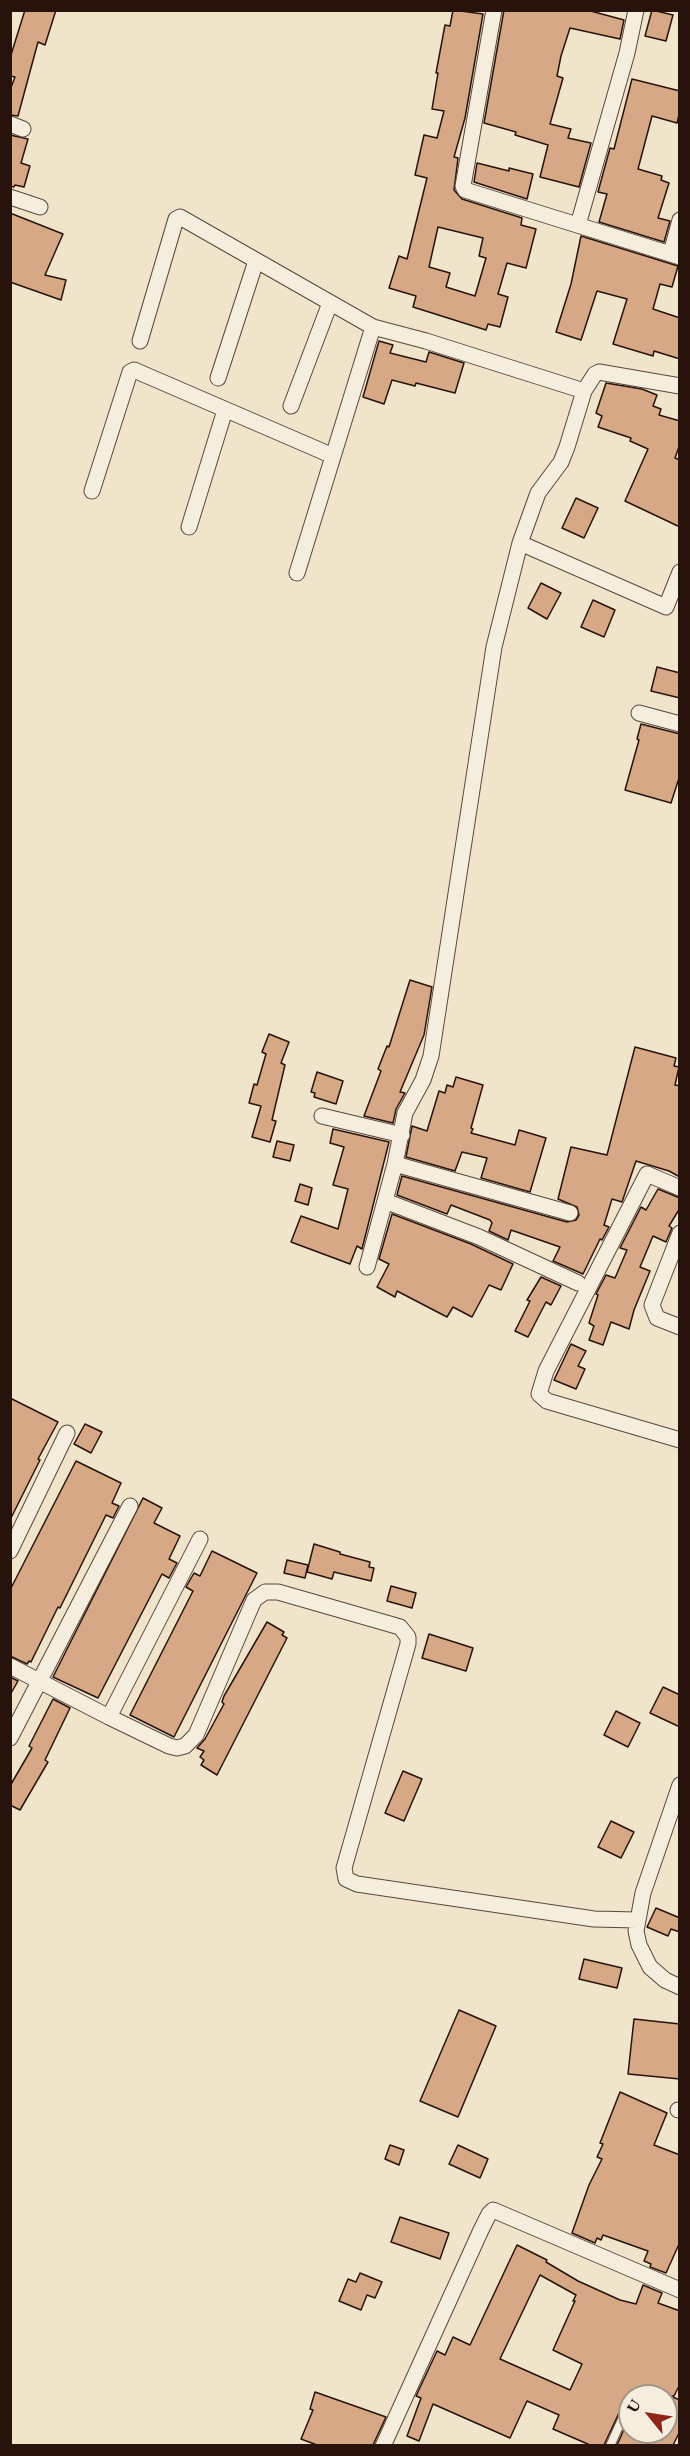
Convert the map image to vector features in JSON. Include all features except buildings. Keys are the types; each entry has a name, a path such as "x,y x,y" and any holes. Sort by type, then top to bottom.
{"street":[{"path":"494,10 463,186 465,190 675,255 680,220"},
{"path":"578,225 624,63 636,10"},
{"path":"10,197 40,207"},
{"path":"140,341 176,219 184,218 373,327 426,341 584,391"},
{"path":"218,378 256,261"},
{"path":"291,406 330,303"},
{"path":"297,573 373,327"},
{"path":"92,491 130,372 134,370 333,456"},
{"path":"367,1267 395,1164 405,1113 423,1080 431,1056 494,647 520,543 538,493 561,462 584,391 592,376 599,372 680,386"},
{"path":"189,526 225,410"},
{"path":"520,543 673,609 680,572"},
{"path":"639,713 680,724"},
{"path":"322,1116 402,1135"},
{"path":"395,1164 570,1213"},
{"path":"680,1188 647,1174 546,1371 539,1394 547,1401 680,1440"},
{"path":"385,1201 479,1237 578,1283"},
{"path":"680,1233 652,1305 657,1318 680,1327"},
{"path":"10,1551 67,1433"},
{"path":"10,1738 130,1506"},
{"path":"109,1717 200,1539"},
{"path":"10,1666 109,1717 177,1748 190,1742 196,1735 254,1600 265,1592 278,1592 400,1627 408,1637 408,1644 344,1868 346,1879 357,1884 594,1919 637,1920"},
{"path":"680,1785 643,1893 637,1920 639,1945 650,1967 665,1980 680,1987"},
{"path":"383,2445 481,2230 493,2210 680,2289"}],"lane":[{"path":"610,2445 618,2428"}]}
